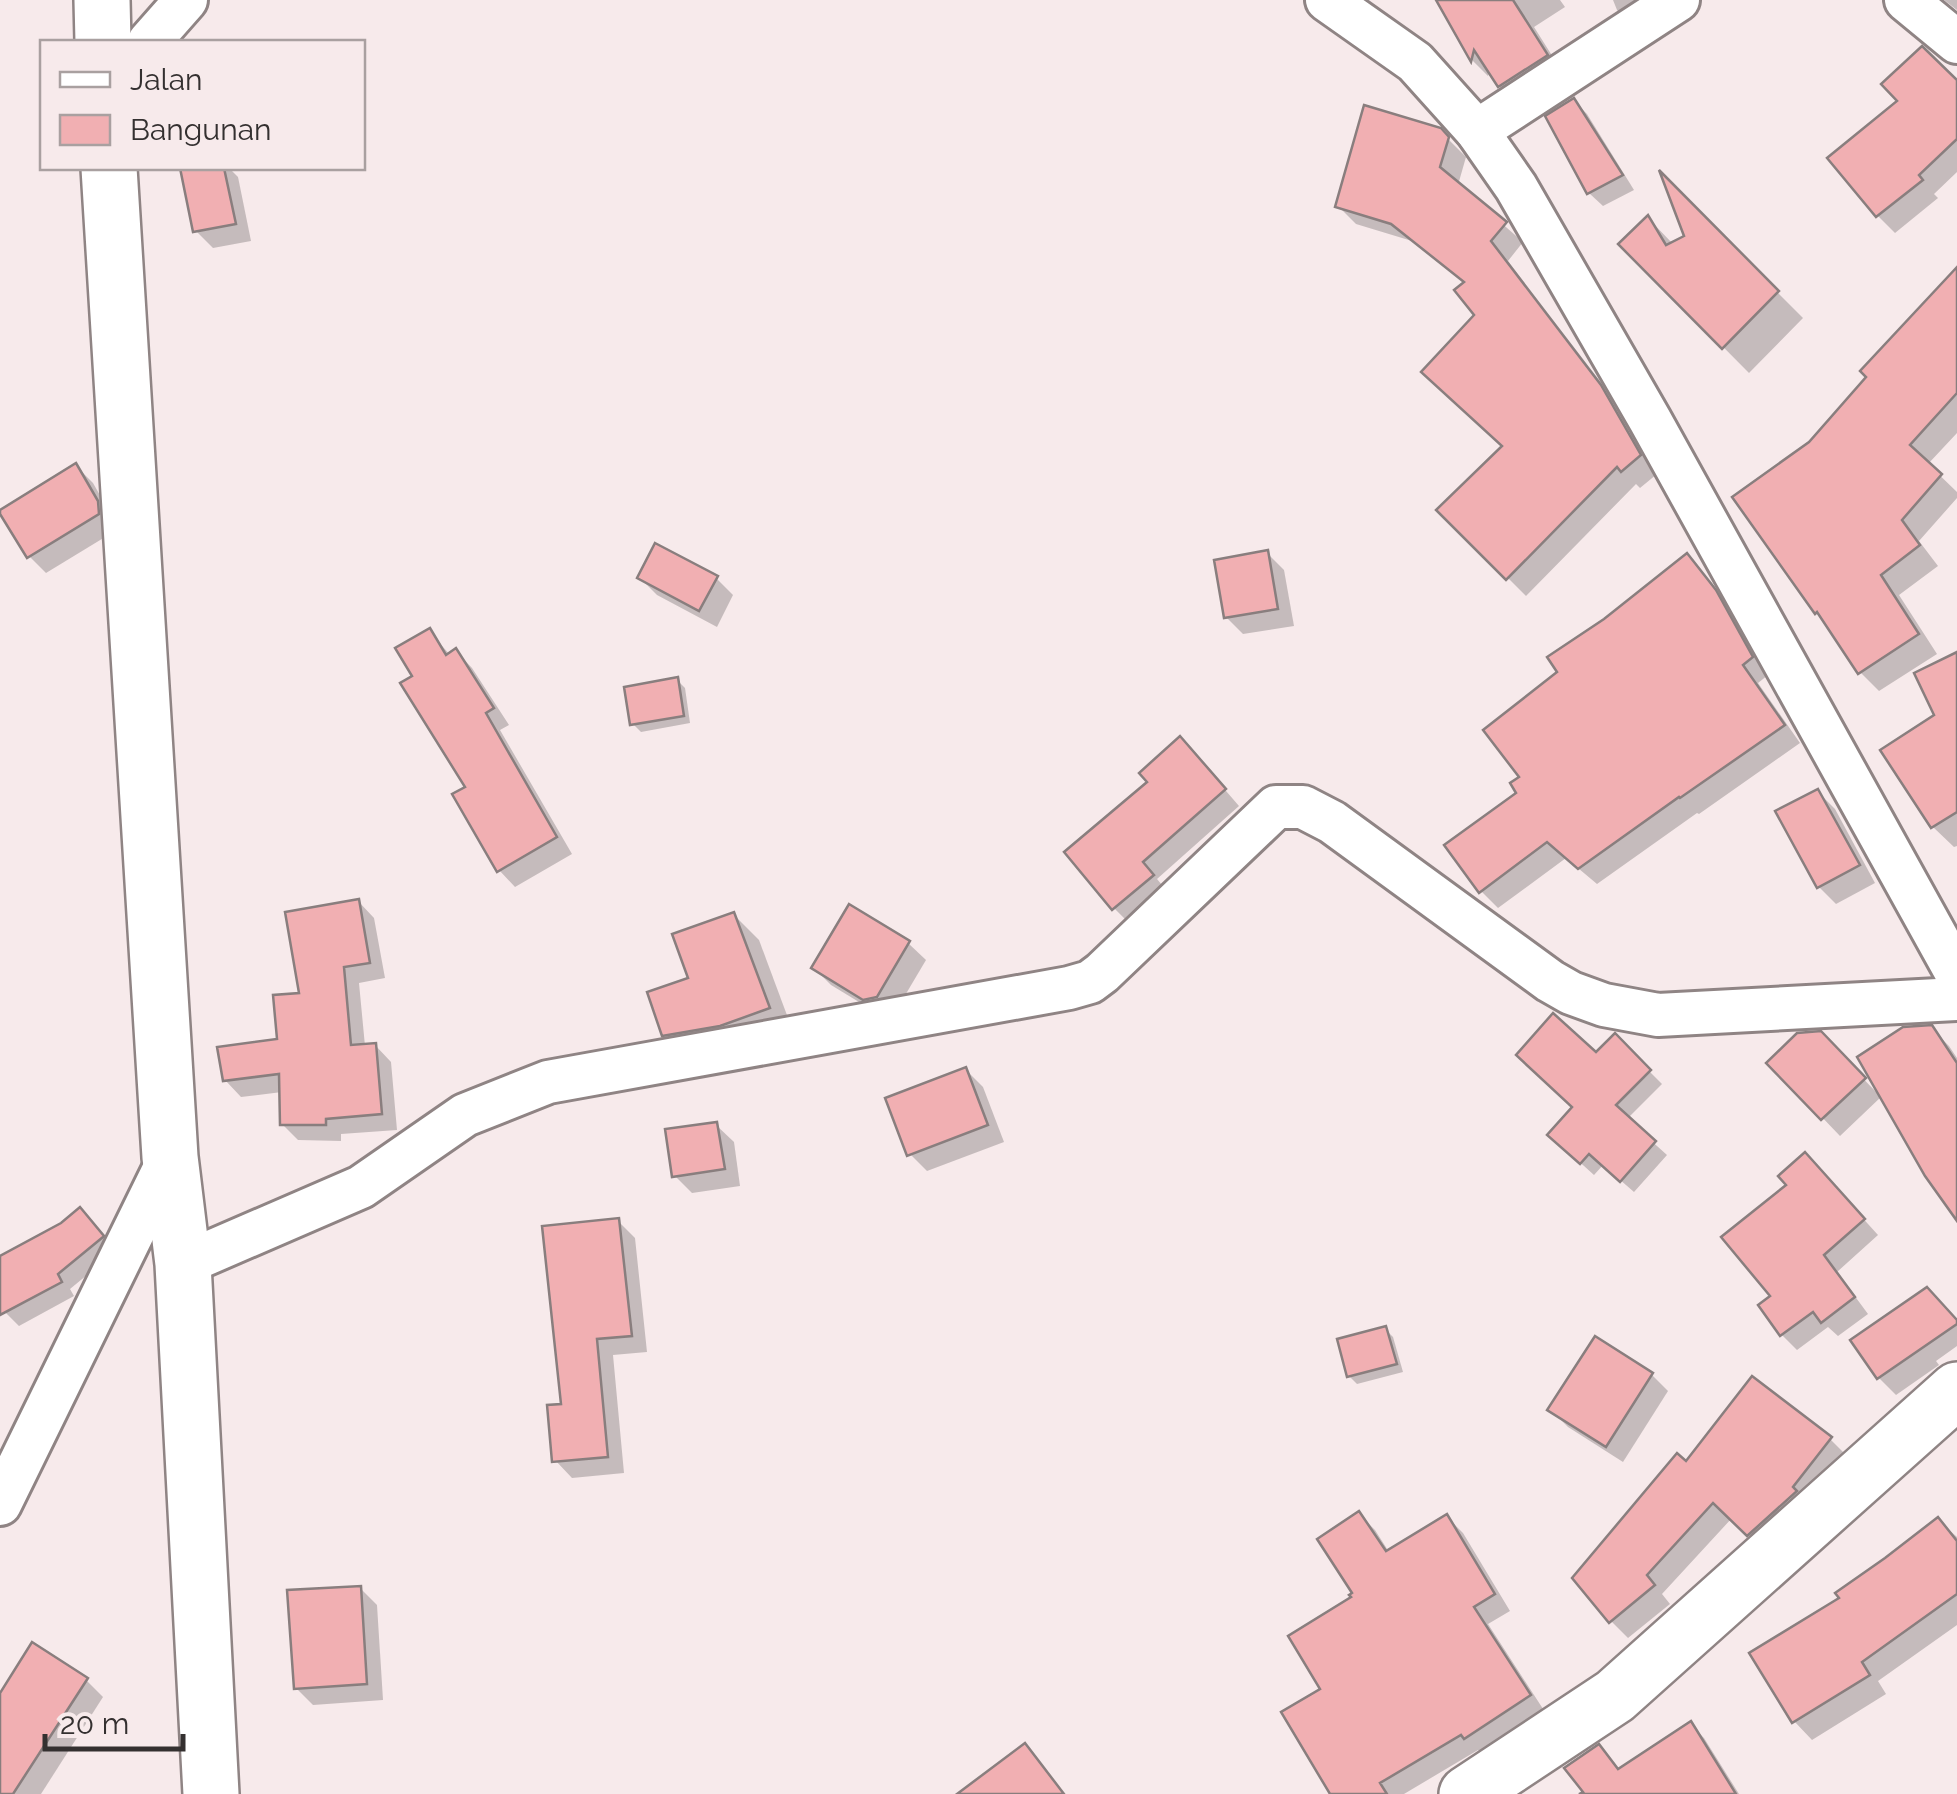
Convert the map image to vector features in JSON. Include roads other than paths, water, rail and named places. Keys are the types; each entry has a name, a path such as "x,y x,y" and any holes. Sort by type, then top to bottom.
{"main road":[{"path":"102,0 103,40"},
{"path":"109,170 170,1158 183,1264 211,1794"},
{"path":"1467,1794 1615,1696 1957,1390"}],"street":[{"path":"151,40 186,0"},
{"path":"1328,0 1414,62 1476,131 1516,187 1957,974"},
{"path":"1476,131 1678,0"},
{"path":"1906,0 1957,42"},
{"path":"183,1264 360,1187 465,1115 548,1082 1090,982 1276,807 1303,807 1332,822 1550,981 1571,994 1604,1005 1658,1015 1957,999"},
{"path":"0,1504 170,1158"}]}
